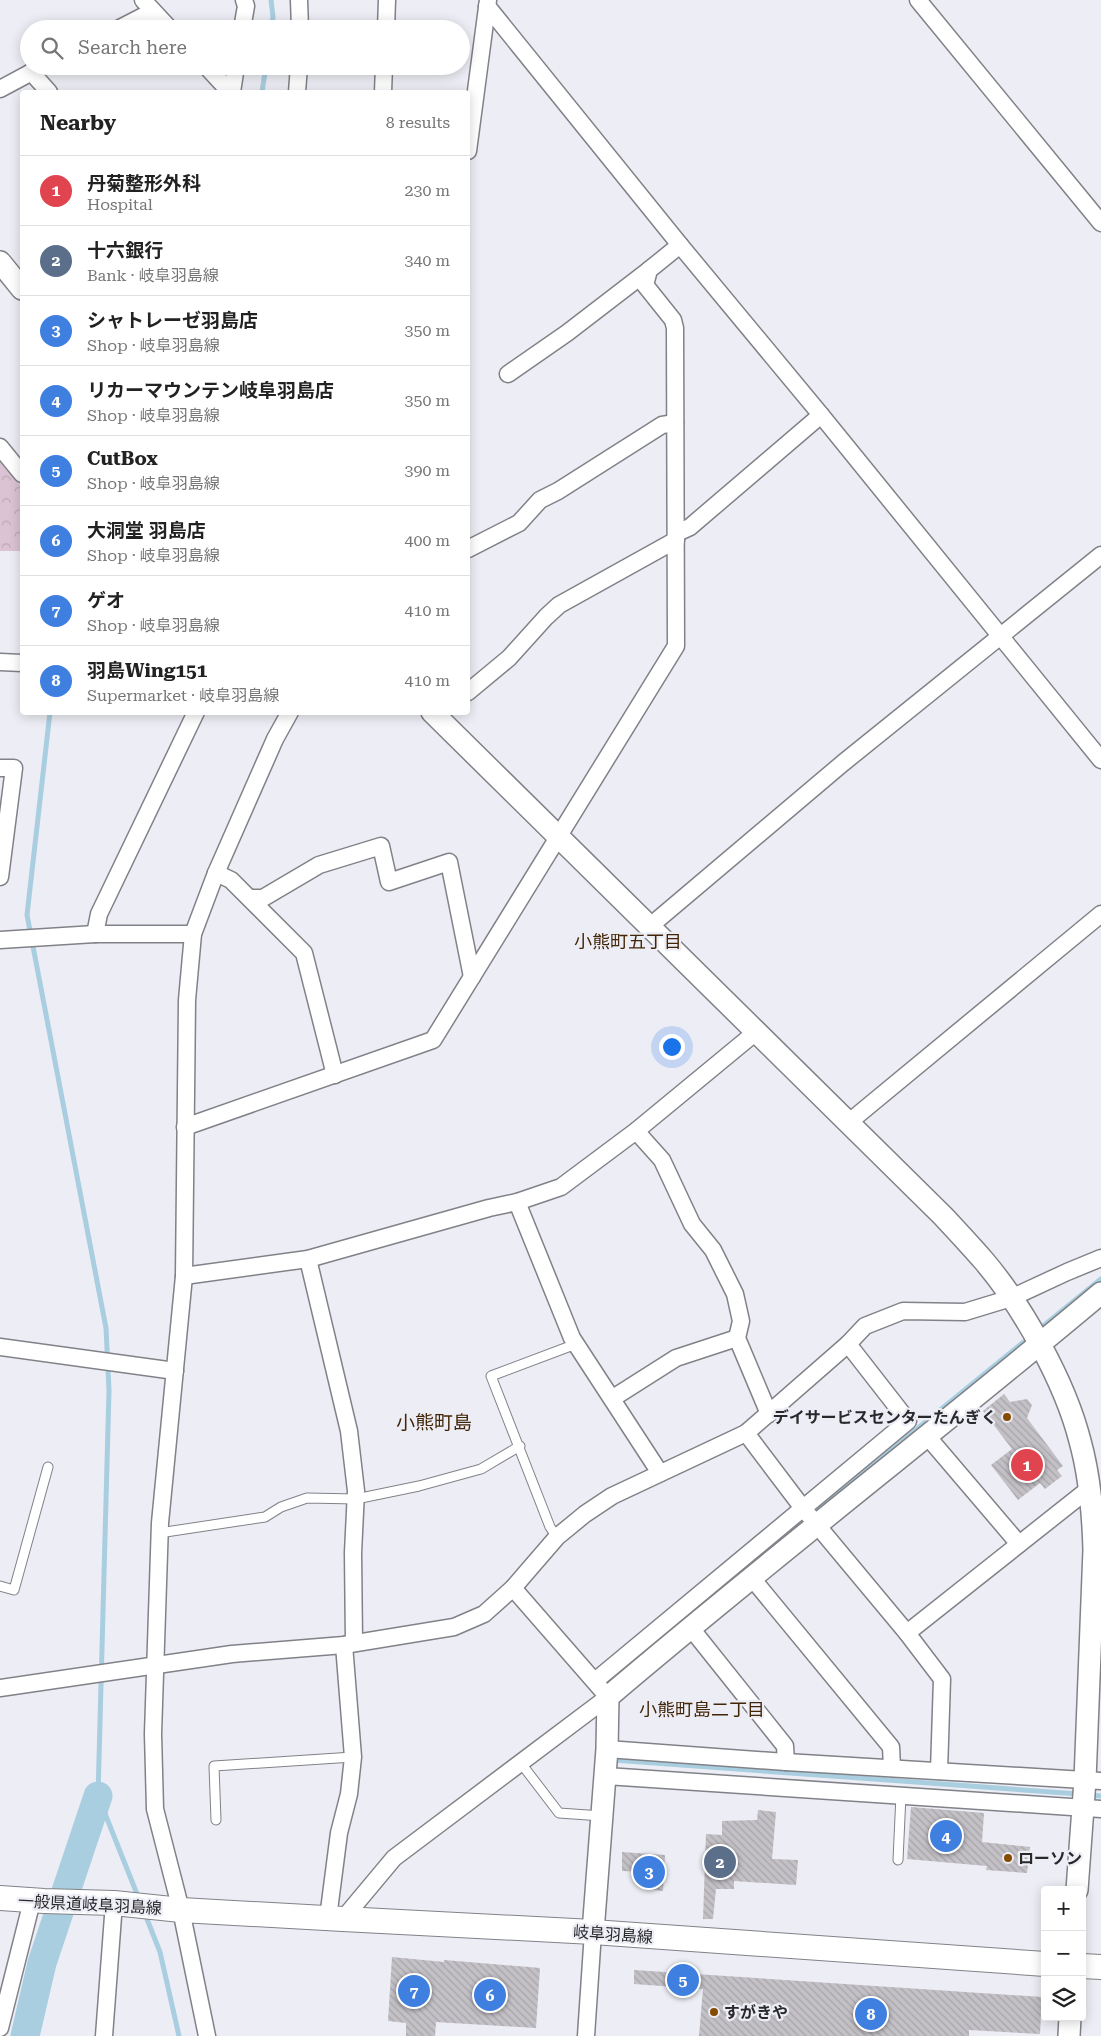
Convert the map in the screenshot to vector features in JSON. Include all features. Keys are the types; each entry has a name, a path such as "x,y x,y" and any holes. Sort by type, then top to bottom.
{"main road":[{"name":"一般県道岐阜羽島線","path":"0,1898 118,1903 172,1909"},
{"name":"岐阜羽島線","path":"172,1909 593,1932 1041,1964"},
{"path":"1086,1966 1101,1967"}],"street":[{"path":"244,0 246,6 244,20"},
{"path":"299,0 300,20"},
{"path":"386,20 387,0"},
{"path":"918,0 1101,223"},
{"path":"470,135 487,3"},
{"path":"487,3 680,244 821,414 1101,760"},
{"path":"130,20 148,6 161,20"},
{"path":"0,89 26,75"},
{"path":"40,75 48,90"},
{"path":"215,75 229,90"},
{"path":"231,90 234,75"},
{"path":"297,90 298,75"},
{"path":"383,90 384,75"},
{"path":"508,374 568,333 680,244"},
{"path":"0,262 20,287"},
{"path":"185,1128 433,1040 676,646 674,328 673,320 644,285 649,270"},
{"path":"470,690 509,658 559,605 690,527 821,414"},
{"path":"470,548 518,523 540,500 558,491 662,425 674,423"},
{"path":"0,447 20,472"},
{"path":"649,927 843,763 1101,555"},
{"path":"0,662 20,663"},
{"path":"96,934 99,914 189,715"},
{"path":"207,2036 172,1909 155,1809 154,1665 159,1533 184,1276 187,1000 193,934 216,873 275,738 288,715"},
{"path":"439,715 558,838 943,1216 985,1262 1011,1298 1040,1345 1062,1390 1080,1440 1097,1519 1094,1550 1092,1808 1078,1886"},
{"path":"0,768 14,768 0,877"},
{"path":"250,898 263,898 319,866 381,846 389,882 449,862 472,977"},
{"path":"216,873 232,880 304,953 335,1075"},
{"path":"848,1123 1101,914"},
{"path":"5,940 96,934 193,934"},
{"path":"184,1276 308,1259 517,1202 561,1187 636,1131 756,1032"},
{"path":"636,1131 662,1160 692,1224 712,1250 735,1294 741,1320 737,1338 769,1414"},
{"path":"517,1202 572,1338 613,1398 660,1473"},
{"path":"0,1688 232,1654 349,1644 454,1627 484,1614 512,1588 557,1538 585,1514 612,1496 746,1433 848,1344 865,1326 903,1312 965,1312 1011,1298 1101,1258"},
{"path":"308,1259 349,1431 356,1499 349,1644 354,1757 350,1794 339,1833 336,1919"},
{"path":"595,1681 709,1598 809,1516 918,1431 1040,1345 1101,1293"},
{"path":"613,1398 676,1358 737,1338"},
{"path":"848,1344 918,1431 1020,1544"},
{"path":"0,1347 175,1371"},
{"path":"746,1433 809,1516 907,1633 942,1678 939,1771"},
{"path":"907,1633 1090,1488"},
{"path":"336,1919 394,1858 608,1697 690,1628 709,1598 751,1577 809,1516"},
{"path":"751,1577 891,1748 892,1768"},
{"path":"512,1588 608,1697 606,1776 586,2036"},
{"path":"690,1628 785,1746 786,1762"},
{"path":"607,1749 786,1762 1093,1780"},
{"path":"606,1776 1092,1808"},
{"path":"0,2028 38,1901"},
{"path":"104,2036 118,1903"},
{"path":"1069,2036 1070,2021"}],"lane":[{"path":"557,1538 550,1527 520,1446 491,1376 576,1344"},
{"path":"159,1533 265,1517 281,1507 308,1498 356,1499 419,1486 481,1469 520,1446"},
{"path":"0,1586 14,1590 48,1467"},
{"path":"216,1820 214,1766 354,1757"},
{"path":"520,1762 559,1812 602,1816"},
{"path":"898,1860 901,1795"}],"green space":[{"path":"0,458 20,483 20,551 0,551"}],"building":[{"path":"1004,1394 1010,1402 1027,1399 1032,1405 1027,1418 1063,1466 1057,1470 1062,1476 1045,1489 1040,1483 1018,1500 991,1465 1012,1449 983,1411"},
{"path":"911,1807 984,1813 982,1842 1030,1847 1027,1873 986,1870 987,1866 907,1859"},
{"path":"758,1810 776,1812 772,1859 798,1860 796,1885 734,1881 734,1889 716,1889 713,1919 703,1919 706,1834 722,1835 722,1821 757,1820"},
{"path":"622,1852 665,1855 663,1891 643,1889 644,1872 622,1871"},
{"path":"392,1957 540,1968 536,2028 436,2022 435,2036 406,2036 406,2023 388,2021"},
{"path":"634,1970 1041,1997 1040,2034 969,2030 969,2036 699,2036 703,1989 634,1984"}],"waterway":[{"path":"271,0 272,20"},
{"path":"262,90 265,75"},
{"path":"50,715 27,915 106,1328 109,1390 98,1796 139,1899"},
{"path":"1037,1331 1101,1279"},
{"path":"642,1653 1031,1336"},
{"path":"613,1760 1079,1794"},
{"path":"1088,1795 1101,1796"},
{"path":"25,2036 42,1963 98,1796"},
{"path":"145,1914 160,1952 179,2036"}],"place":[{"name":"デイサービスセンターたんぎく","path":"1007,1417"},
{"name":"丹菊整形外科","path":"1027,1465"},
{"name":"リカーマウンテン岐阜羽島店","path":"946,1836"},
{"name":"ローソン","path":"1008,1858"},
{"name":"十六銀行","path":"720,1862"},
{"name":"シャトレーゼ羽島店","path":"649,1872"},
{"name":"CutBox","path":"683,1980"},
{"name":"ゲオ","path":"414,1991"},
{"name":"大洞堂 羽島店","path":"490,1995"},
{"name":"すがきや","path":"714,2012"},
{"name":"羽島Wing151","path":"871,2014"}],"district":[{"name":"小熊町五丁目","path":"628,942"},
{"name":"小熊町島","path":"434,1422"},
{"name":"小熊町島二丁目","path":"702,1710"}]}
